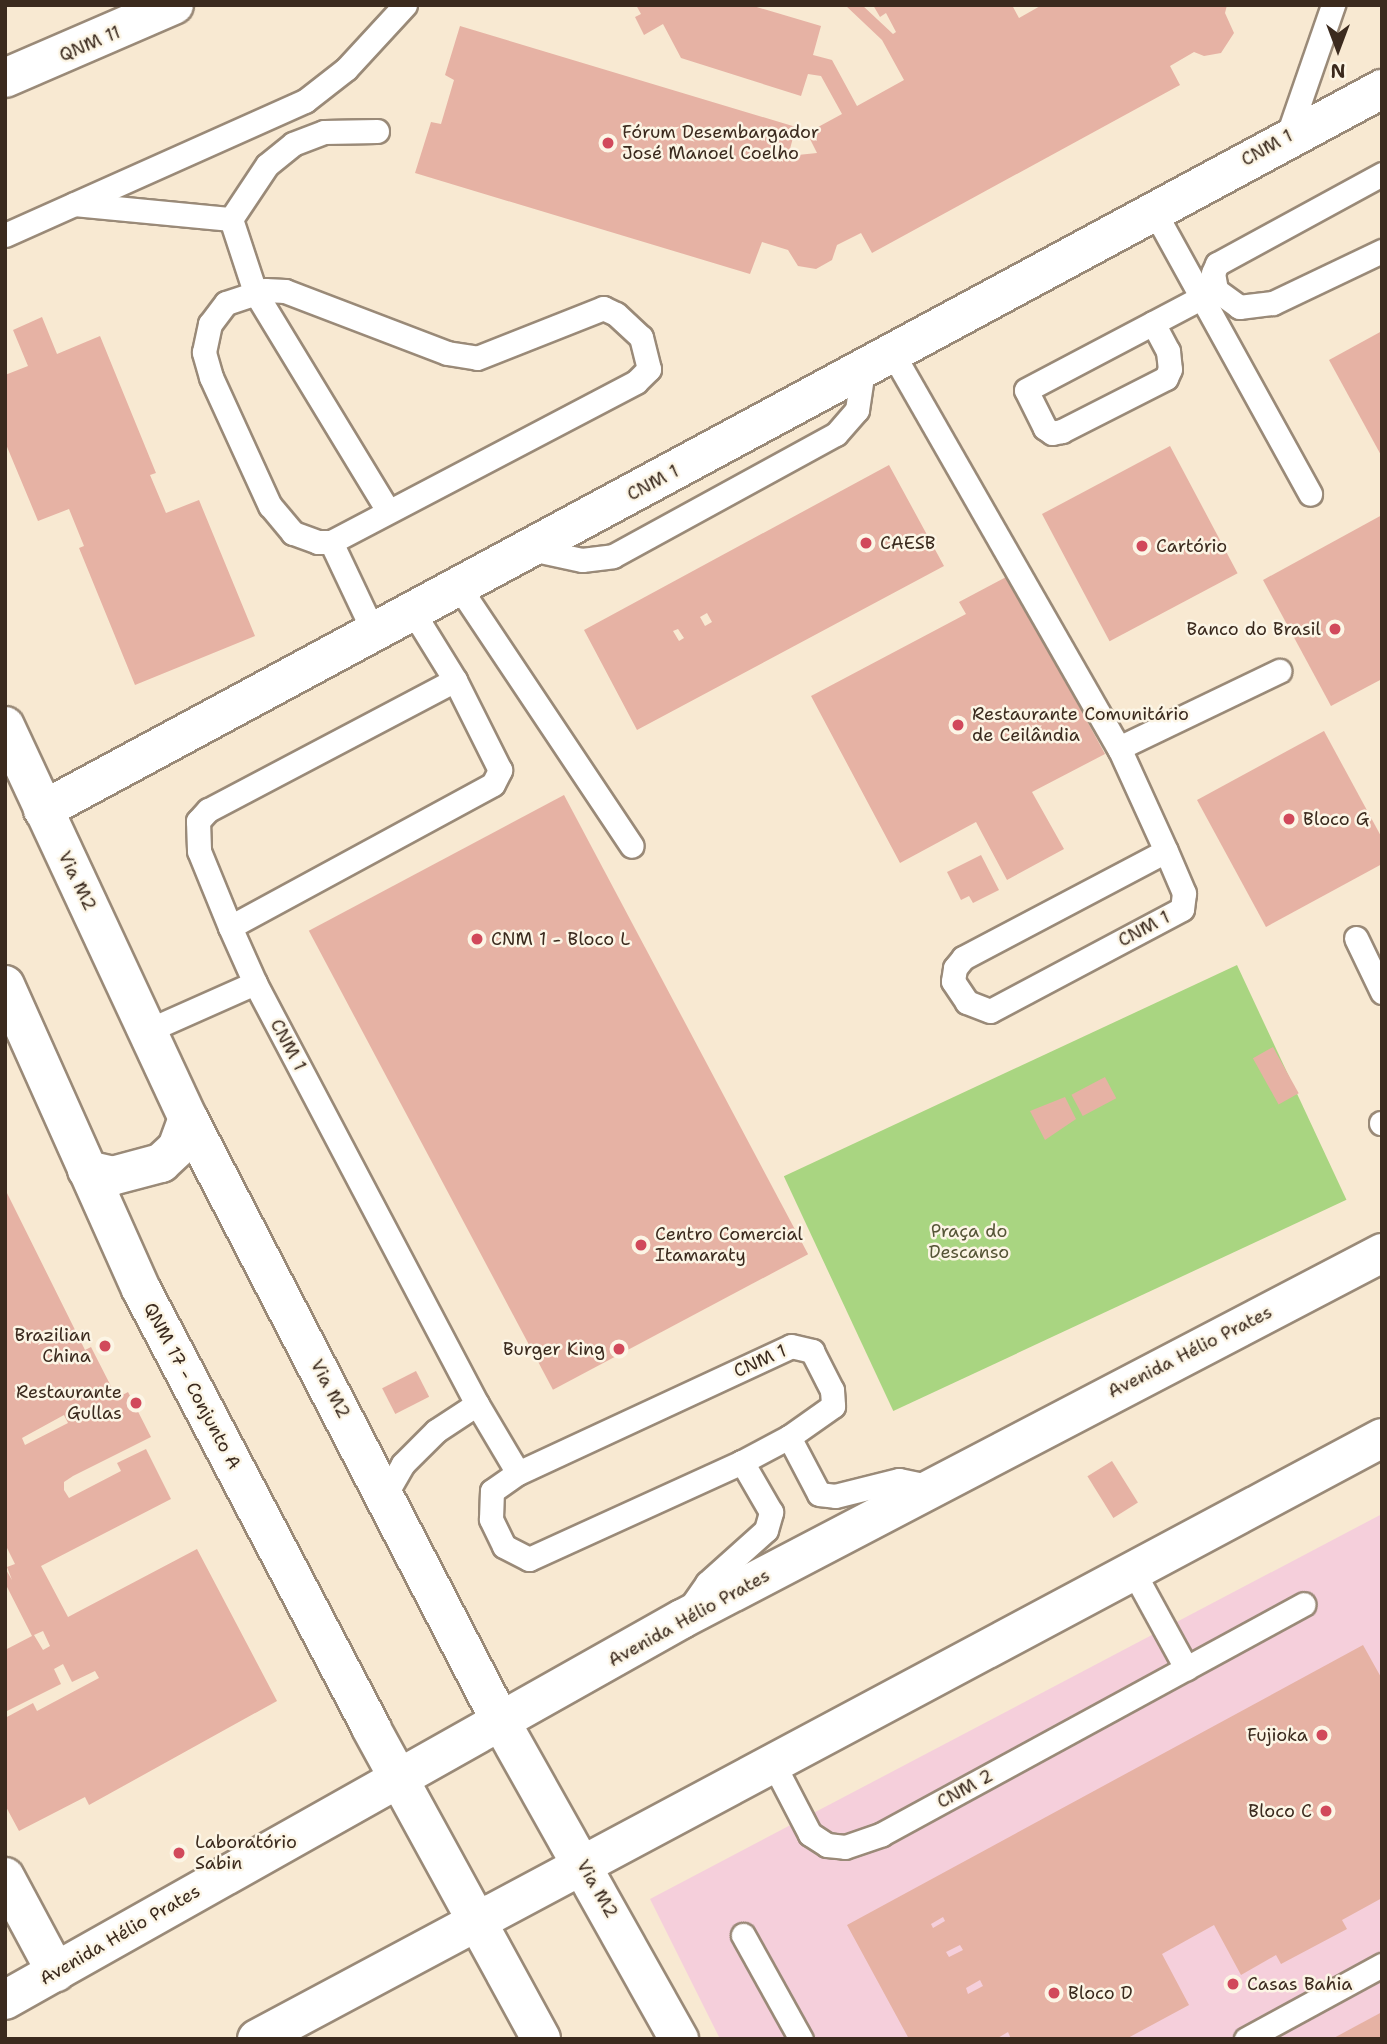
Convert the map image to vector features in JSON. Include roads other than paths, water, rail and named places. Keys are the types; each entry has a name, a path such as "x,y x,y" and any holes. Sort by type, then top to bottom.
{"main road":[{"name":"QNM 11","path":"5,78 174,5"},
{"name":"CNM 1","path":"43,810 878,362 1288,135 1382,89"},
{"name":"Via M2","path":"5,726 188,1118 502,1722 679,2039"},
{"name":"QNM 17 - Conjunto A","path":"5,985 148,1301 400,1776"},
{"path":"87,1170 112,1176 161,1163 177,1148 188,1118"},
{"name":"Avenida Hélio Prates","path":"5,2000 682,1619 1382,1253"},
{"path":"257,2039 1382,1438"},
{"path":"400,1776 541,2039"},
{"path":"5,1877 56,1972"}],"lane":[{"path":"5,235 305,101 346,69 405,5"},
{"path":"1288,135 1333,5"},
{"path":"231,219 267,165 293,144 324,132 377,131"},
{"path":"1208,295 1217,264 1382,174"},
{"path":"72,204 231,219"},
{"path":"1154,211 1208,295 1310,494"},
{"path":"231,219 255,292 388,511"},
{"path":"1153,323 1168,351 1170,369 1166,378 1052,433 1026,390 1153,323 1208,295 1239,307 1273,303 1382,251"},
{"path":"285,290 447,353 477,358 603,309 616,314 640,337 649,369 636,382 388,511 331,542 300,536 276,515 211,377 204,352 210,324 226,303 255,292 285,290"},
{"name":"CNM 1","path":"878,362 1119,748 1167,851 1184,893 1182,909 989,1011 967,1002 953,981 955,968 963,958 1167,851"},
{"path":"331,542 374,633"},
{"path":"459,587 632,846"},
{"path":"230,927 493,784 500,770 455,680 413,612"},
{"path":"1119,748 1279,671"},
{"name":"CNM 1","path":"455,680 208,810 198,821 199,851 255,982 477,1404 518,1472"},
{"path":"1356,938 1382,992"},
{"path":"149,1030 255,982"},
{"name":"CNM 1","path":"742,1462 529,1559 504,1546 491,1519 492,1491 518,1472 791,1346 801,1346 812,1351 826,1378 833,1406 789,1437"},
{"path":"385,1495 403,1464 436,1431 477,1404"},
{"path":"682,1619 707,1583 766,1530 771,1512 742,1462 789,1437 819,1494 835,1496 899,1480 931,1487"},
{"path":"1133,1571 1186,1668"},
{"name":"CNM 2","path":"773,1763 810,1834 827,1845 845,1847 882,1834 1303,1604"},
{"path":"743,1935 802,2039"},
{"path":"1246,2039 1382,1965"}],"place":[{"name":"Fórum Desembargador José Manoel Coelho","path":"608,143"},
{"name":"CAESB","path":"866,543"},
{"name":"Cartório","path":"1142,546"},
{"name":"Banco do Brasil","path":"1335,629"},
{"name":"Restaurante Comunitário de Ceilândia","path":"958,725"},
{"name":"Bloco G","path":"1289,819"},
{"name":"CNM 1 - Bloco L","path":"477,939"},
{"name":"Centro Comercial Itamaraty","path":"641,1245"},
{"name":"Brazilian China","path":"105,1346"},
{"name":"Burger King","path":"619,1349"},
{"name":"Restaurante Gullas","path":"136,1403"},
{"name":"Fujioka","path":"1322,1735"},
{"name":"Bloco C","path":"1326,1811"},
{"name":"Laboratório Sabin","path":"179,1853"},
{"name":"Casas Bahia","path":"1233,1984"},
{"name":"Bloco D","path":"1054,1993"}],"park label":[{"name":"Praça do Descanso","path":"969,1242"}]}
